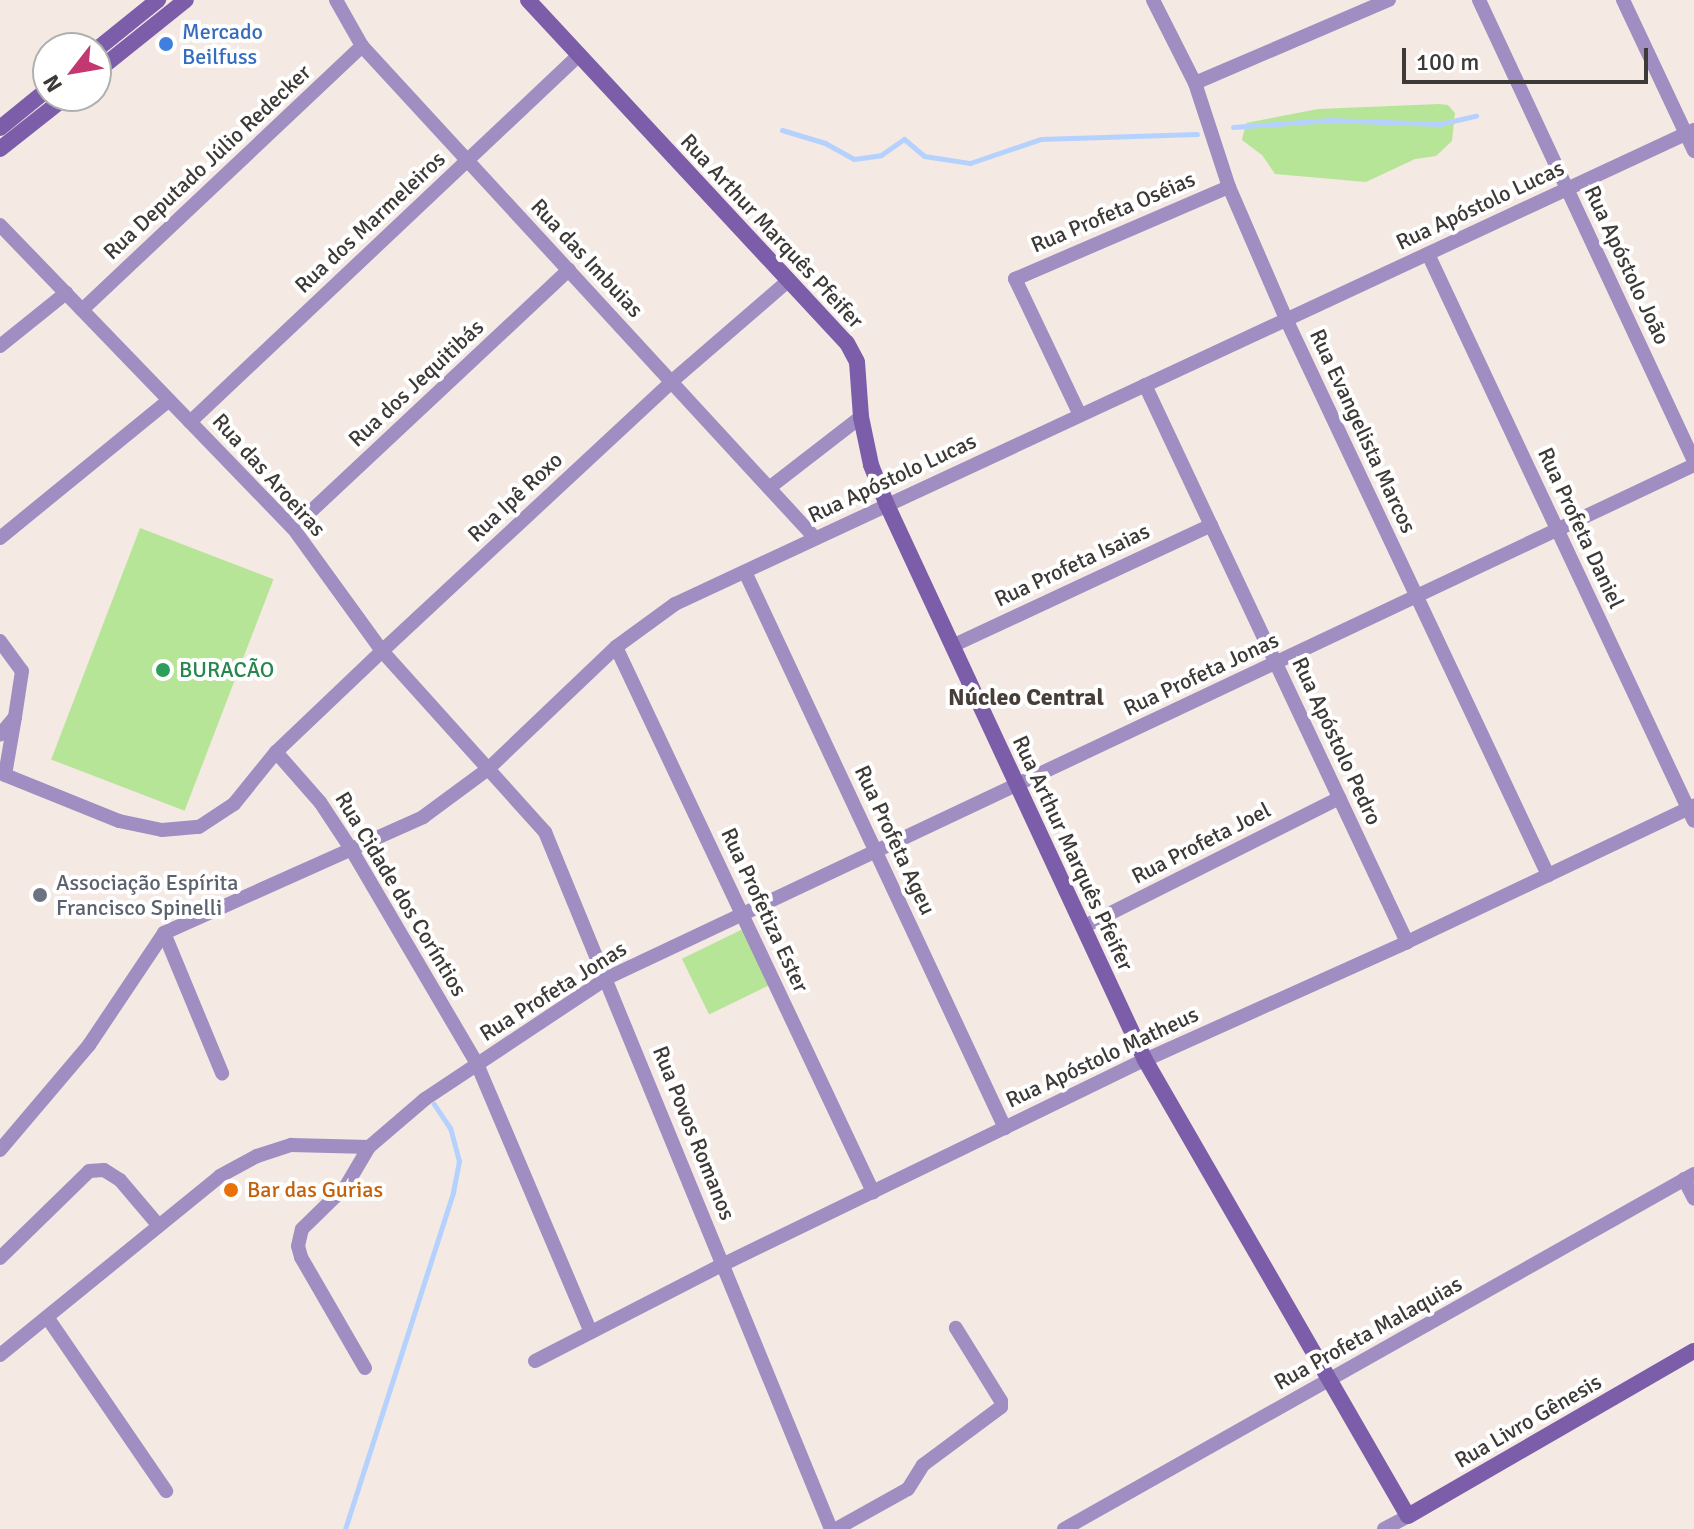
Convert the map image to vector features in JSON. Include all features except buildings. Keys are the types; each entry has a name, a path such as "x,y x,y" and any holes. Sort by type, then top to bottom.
{"street":[{"path":"112,37 158,0"},
{"path":"112,59 186,0"},
{"name":"Rua das Imbuias","path":"336,0 362,46 815,538"},
{"name":"Rua Arthur Marquês Pfeifer","path":"528,0 847,343 857,362 861,417 871,465 887,505 1145,1060 1408,1516"},
{"name":"Rua Evangelista Marcos","path":"1153,0 1195,83 1229,187 1286,319 1548,875"},
{"path":"1195,83 1389,0"},
{"name":"Rua Apóstolo João","path":"1479,0 1694,463"},
{"path":"1623,0 1690,132 1694,151"},
{"name":"Rua Deputado Júlio Redecker","path":"82,310 362,46"},
{"name":"Rua dos Marmeleiros","path":"190,422 579,55"},
{"path":"0,128 32,102"},
{"path":"0,149 47,112"},
{"name":"Rua Apóstolo Lucas","path":"164,933 423,817 488,769 616,647 675,604 1690,132"},
{"name":"Rua Profeta Oséias","path":"1080,415 1015,279 1229,187"},
{"name":"Rua das Aroeiras","path":"0,225 293,528 382,651 488,769"},
{"name":"Rua Profeta Daniel","path":"1428,254 1692,812"},
{"name":"Rua dos Jequitibás","path":"293,528 569,270"},
{"name":"Rua Ipê Roxo","path":"15,717 5,775 119,821 162,830 199,827 234,804 276,752 382,651 671,382 789,280"},
{"path":"0,346 66,293"},
{"name":"Rua Apóstolo Pedro","path":"1145,385 1407,942"},
{"path":"0,538 169,400"},
{"path":"769,488 861,417"},
{"name":"Rua Profeta Jonas","path":"365,1368 301,1257 298,1246 302,1229 346,1186 369,1147 425,1099 607,978 1694,463"},
{"name":"Rua Profeta Isaias","path":"952,646 1211,525"},
{"name":"Rua Profeta Ageu","path":"745,572 1005,1128"},
{"path":"0,641 22,671 15,717 0,735"},
{"name":"Rua Profetiza Ester","path":"616,647 873,1192"},
{"name":"Rua Cidade dos Coríntios","path":"276,752 320,802 351,849 477,1064 591,1332"},
{"name":"Rua Povos Romanos","path":"488,769 545,832 834,1529"},
{"name":"Rua Profeta Joel","path":"1083,927 1339,798"},
{"name":"Rua Apóstolo Matheus","path":"535,1361 724,1264 1145,1060 1692,812"},
{"path":"164,933 222,1073"},
{"path":"0,1150 89,1045 164,933"},
{"path":"0,1355 220,1176 257,1156 291,1145 369,1147"},
{"path":"0,1258 89,1171 104,1170 120,1180 159,1226"},
{"path":"1689,1176 1694,1199"},
{"name":"Rua Profeta Malaquias","path":"1064,1529 1689,1176"},
{"path":"47,1317 166,1491"},
{"path":"834,1529 908,1489 923,1465 1001,1407 1001,1401 956,1328"},
{"name":"Rua Livro Gênesis","path":"1384,1529 1694,1351"}],"green space":[{"path":"1448,105 1455,113 1452,141 1436,156 1415,159 1366,182 1275,174 1262,155 1242,140 1246,123 1318,109"},
{"name":"BURACÃO","path":"140,528 274,579 185,811 51,760"},
{"path":"743,929 770,985 709,1015 682,959"}],"waterway":[{"path":"1233,127 1330,120 1440,124 1476,116"},
{"path":"782,130 825,143 854,159 881,155 904,139 924,156 970,163 1041,139 1197,134"},
{"path":"345,1529 453,1192 459,1161 450,1128 434,1104"}],"place":[{"name":"Mercado Beilfuss","path":"166,44"},
{"name":"BURACÃO","path":"163,670"},
{"name":"Associação Espírita Francisco Spinelli","path":"40,895"},
{"name":"Bar das Gurias","path":"231,1190"}],"district":[{"name":"Núcleo Central","path":"1026,698"}]}
